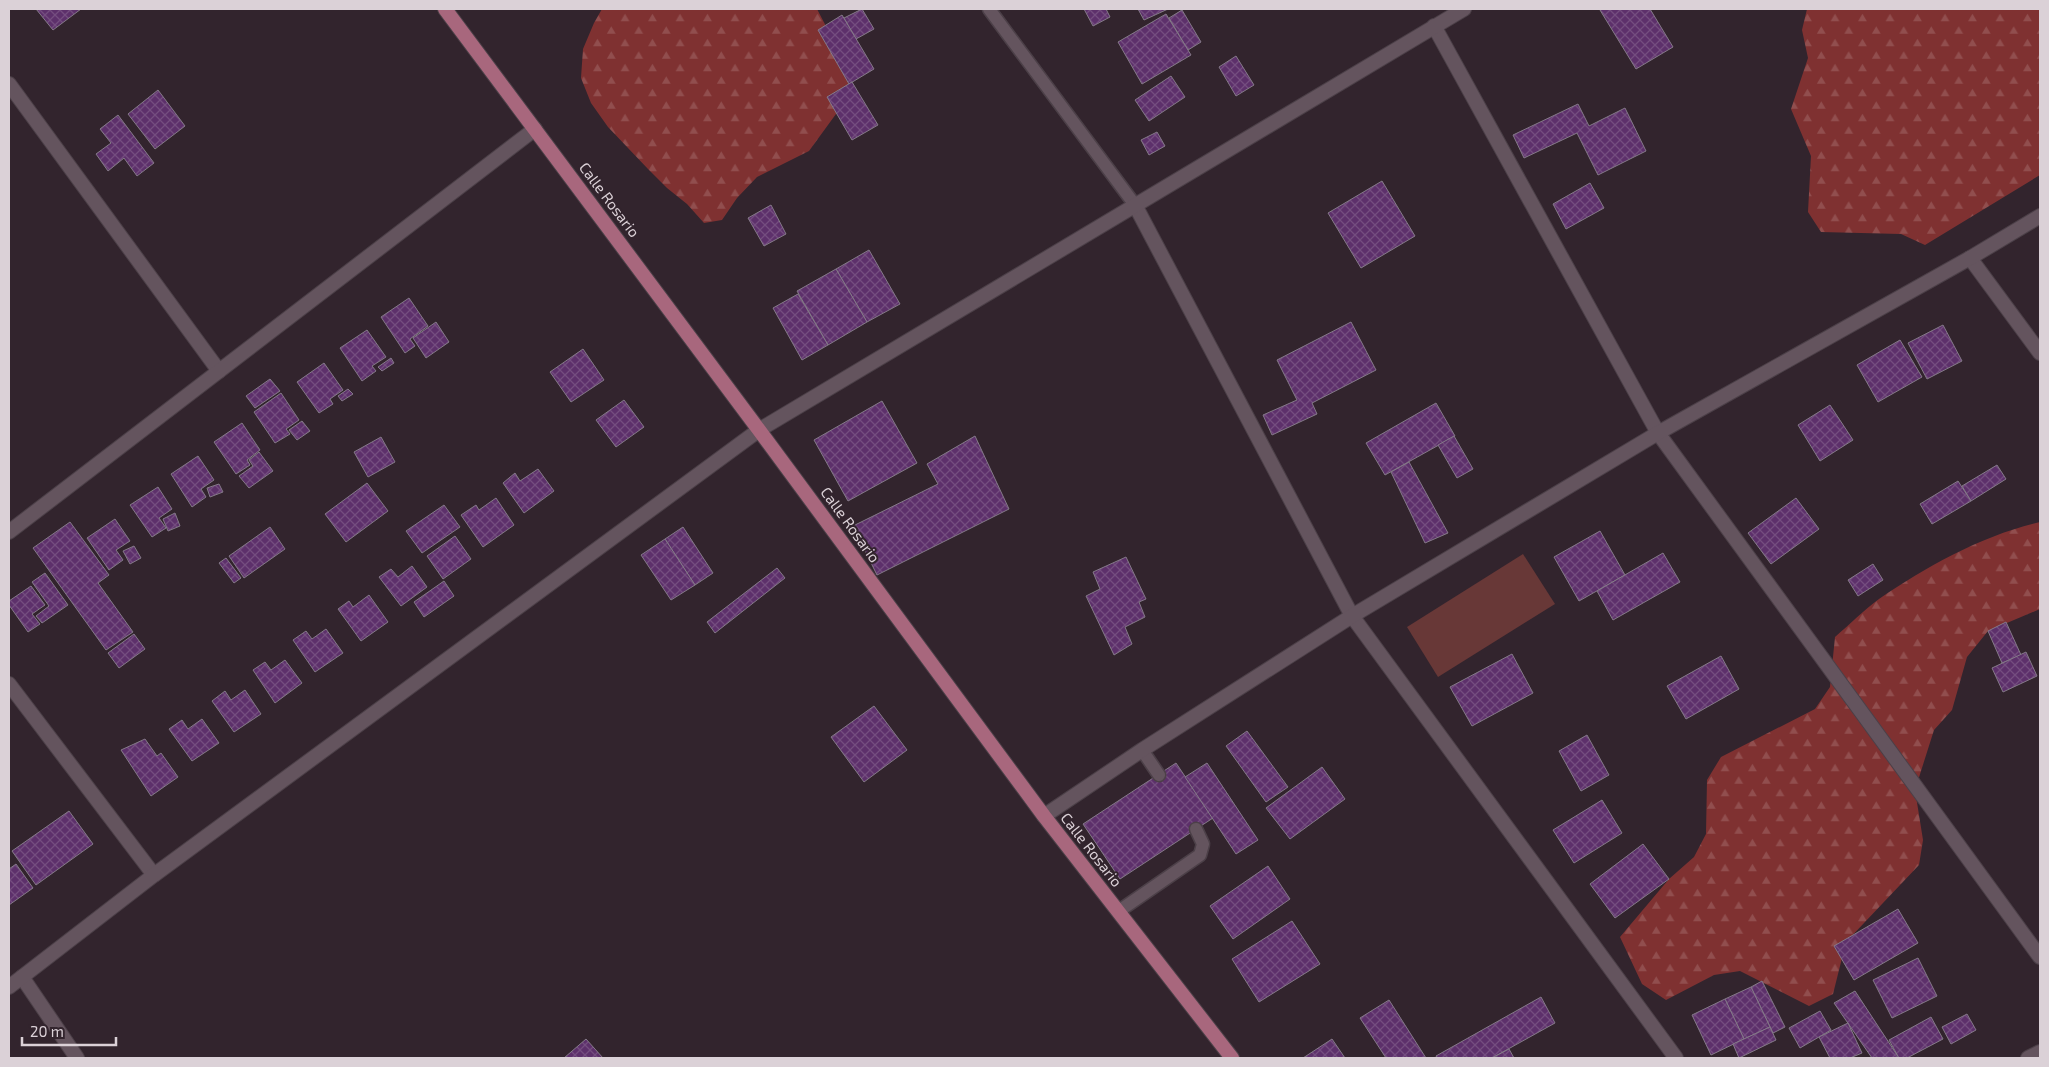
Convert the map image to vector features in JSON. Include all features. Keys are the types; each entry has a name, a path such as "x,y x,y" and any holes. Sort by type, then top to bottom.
{"main road":[{"name":"Calle Rosario","path":"445,9 1044,816 1232,1058"}],"street":[{"path":"9,987 154,875 759,430 1464,9"},
{"path":"1434,26 1658,433 2040,957"},
{"path":"9,84 219,371"},
{"path":"9,532 535,128"},
{"path":"1135,205 1352,616 1676,1058"},
{"path":"1044,816 1142,750 1352,616 1658,433 1970,258 2040,216"},
{"path":"1970,258 2040,353"},
{"path":"9,684 154,875"},
{"path":"22,977 77,1058"},
{"path":"2028,1058 2040,1052"}],"lane":[{"path":"989,9 1135,205"},
{"path":"1142,750 1159,774"},
{"path":"1119,911 1200,855 1203,844 1196,829"}],"shaded area":[{"path":"1523,554 1555,604 1438,677 1407,627"}],"green space":[{"path":"602,9 817,9 831,36 849,84 844,103 809,151 757,177 737,198 722,220 704,223 608,127 591,103 581,78 583,49"},
{"path":"1807,9 2040,9 2040,175 1925,245 1901,234 1821,232 1808,212 1811,156 1791,109 1808,58 1802,30"},
{"path":"2040,522 2040,609 1988,631 1967,657 1952,710 1934,730 1915,790 1923,840 1919,865 1846,942 1833,994 1809,1006 1740,971 1714,975 1666,1000 1642,984 1620,937 1669,879 1694,857 1706,834 1707,780 1721,757 1815,709 1830,687 1835,637 1879,599 1916,575 1956,553 1998,535"}],"building":[{"path":"36,9 81,9 53,30"},
{"path":"862,9 874,29 856,39 844,18"},
{"path":"1084,9 1106,9 1110,17 1093,26"},
{"path":"1138,9 1168,9 1144,20"},
{"path":"1650,9 1673,47 1636,69 1600,10"},
{"path":"1182,10 1201,42 1188,50 1169,18"},
{"path":"1166,14 1191,55 1142,84 1118,42"},
{"path":"842,15 874,69 849,84 818,30"},
{"path":"1236,56 1254,85 1236,96 1219,67"},
{"path":"1171,76 1185,97 1149,121 1135,100"},
{"path":"852,82 878,125 852,140 827,97"},
{"path":"158,90 185,126 155,149 128,114"},
{"path":"1578,104 1589,126 1625,108 1646,151 1598,175 1577,133 1524,158 1513,135"},
{"path":"118,115 154,163 137,176 124,158 108,171 96,154 111,143 100,129"},
{"path":"1157,132 1165,146 1149,155 1141,140"},
{"path":"1382,181 1415,236 1361,268 1328,213"},
{"path":"1590,183 1604,208 1566,229 1553,204"},
{"path":"771,205 786,234 764,246 748,218"},
{"path":"869,250 900,304 867,322 836,269"},
{"path":"836,269 867,322 828,345 797,291"},
{"path":"798,294 828,345 802,360 773,308"},
{"path":"409,298 428,326 410,339 415,346 405,353 381,317"},
{"path":"436,322 449,342 426,358 413,338"},
{"path":"1351,322 1376,370 1312,403 1317,414 1272,435 1263,415 1297,400 1277,360"},
{"path":"1943,325 1962,361 1927,379 1908,343"},
{"path":"367,330 386,357 372,366 376,371 362,381 340,348"},
{"path":"1900,340 1922,377 1878,402 1857,365"},
{"path":"583,349 604,380 571,402 550,372"},
{"path":"391,358 394,363 382,371 378,367"},
{"path":"324,363 343,390 330,399 333,404 319,413 297,382"},
{"path":"270,379 280,391 255,408 246,396"},
{"path":"348,389 353,394 342,401 338,396"},
{"path":"281,393 299,420 286,429 290,434 275,443 254,412"},
{"path":"624,400 644,427 616,447 596,420"},
{"path":"882,401 917,463 848,501 814,440"},
{"path":"1436,403 1455,436 1385,475 1366,443"},
{"path":"1830,405 1853,440 1820,461 1798,425"},
{"path":"302,421 310,431 297,440 289,430"},
{"path":"242,423 260,450 247,460 250,465 236,474 214,442"},
{"path":"975,436 1009,509 877,575 853,526 938,484 927,464"},
{"path":"1454,436 1473,469 1457,478 1438,445"},
{"path":"381,437 395,462 368,477 354,452"},
{"path":"259,452 273,471 249,488 239,476 253,466 249,460"},
{"path":"198,456 214,480 201,489 206,497 192,507 171,474"},
{"path":"1409,462 1448,533 1425,543 1391,472"},
{"path":"1997,465 2006,479 1971,501 1962,486"},
{"path":"538,469 554,491 524,513 503,483 515,473 520,481"},
{"path":"1958,481 1971,501 1932,524 1920,504"},
{"path":"367,483 388,511 346,542 325,514"},
{"path":"219,484 223,492 210,497 207,488"},
{"path":"158,487 172,509 159,518 166,528 152,537 130,505"},
{"path":"496,498 514,525 483,547 461,515 476,505 479,510"},
{"path":"1796,498 1819,529 1771,564 1748,533"},
{"path":"444,505 460,527 422,553 406,531"},
{"path":"175,513 180,526 168,531 163,519"},
{"path":"115,519 130,541 116,550 123,560 109,570 87,538"},
{"path":"70,522 109,575 98,583 133,632 106,650 33,548"},
{"path":"270,527 285,549 244,578 229,556"},
{"path":"683,527 713,573 695,585 665,539"},
{"path":"1600,531 1625,575 1579,601 1554,557"},
{"path":"455,536 471,559 443,579 427,556"},
{"path":"665,539 695,585 671,600 641,555"},
{"path":"134,546 141,558 130,564 123,551"},
{"path":"1663,553 1680,582 1613,620 1597,591"},
{"path":"1126,557 1146,599 1139,602 1145,617 1125,627 1132,644 1114,655 1086,596 1100,589 1093,572"},
{"path":"226,558 241,578 234,583 219,563"},
{"path":"1873,564 1883,580 1858,596 1848,580"},
{"path":"412,566 427,587 401,606 379,577 391,569 398,577"},
{"path":"777,568 785,578 715,633 707,622"},
{"path":"45,573 68,605 42,623 36,616 49,606 32,582"},
{"path":"444,581 454,596 424,617 414,602"},
{"path":"31,586 45,605 32,614 40,624 28,632 9,605 9,601"},
{"path":"369,595 388,622 361,641 338,609 349,601 353,607"},
{"path":"2006,622 2021,655 2002,663 1988,631"},
{"path":"326,629 343,653 315,672 293,640 306,631 312,639"},
{"path":"134,634 145,649 119,668 108,653"},
{"path":"2026,652 2037,676 2003,692 1992,668"},
{"path":"1512,654 1533,693 1472,726 1450,687"},
{"path":"1721,656 1739,689 1686,719 1667,686"},
{"path":"285,660 302,683 275,703 253,670 265,662 271,670"},
{"path":"245,690 261,714 234,732 212,701 225,691 231,700"},
{"path":"874,706 907,750 864,782 831,737"},
{"path":"202,719 219,743 192,761 169,729 182,720 188,729"},
{"path":"1247,731 1288,787 1266,802 1226,746"},
{"path":"1587,735 1609,775 1581,791 1559,751"},
{"path":"145,739 157,756 161,753 178,777 151,796 121,750"},
{"path":"1176,763 1213,818 1120,879 1083,824"},
{"path":"1207,763 1258,840 1236,854 1185,777"},
{"path":"1322,767 1345,799 1290,839 1266,808"},
{"path":"1602,800 1622,833 1574,863 1553,830"},
{"path":"69,811 93,844 36,885 12,851"},
{"path":"1643,844 1669,879 1615,918 1590,884"},
{"path":"16,864 33,888 9,905 9,869"},
{"path":"1268,866 1290,899 1233,939 1210,906"},
{"path":"1898,909 1918,943 1854,980 1834,946"},
{"path":"1292,921 1320,964 1259,1002 1232,959"},
{"path":"1918,958 1937,996 1892,1018 1873,980"},
{"path":"1762,981 1785,1027 1773,1033 1751,987"},
{"path":"1751,987 1770,1027 1744,1039 1725,999"},
{"path":"1855,991 1899,1058 1872,1058 1834,1003"},
{"path":"1541,997 1555,1023 1492,1058 1437,1058 1436,1056"},
{"path":"1725,999 1744,1039 1711,1055 1692,1015"},
{"path":"1389,1000 1426,1058 1386,1058 1360,1018"},
{"path":"1820,1011 1831,1030 1800,1048 1789,1028"},
{"path":"1967,1014 1976,1030 1951,1044 1942,1027"},
{"path":"1931,1017 1943,1039 1907,1058 1899,1058 1889,1040"},
{"path":"1848,1023 1862,1053 1850,1058 1830,1058 1819,1037"},
{"path":"1770,1027 1776,1040 1739,1058 1733,1044"},
{"path":"586,1039 603,1058 564,1058"},
{"path":"1332,1039 1345,1058 1303,1058"},
{"path":"1509,1049 1514,1058 1492,1058"}]}
